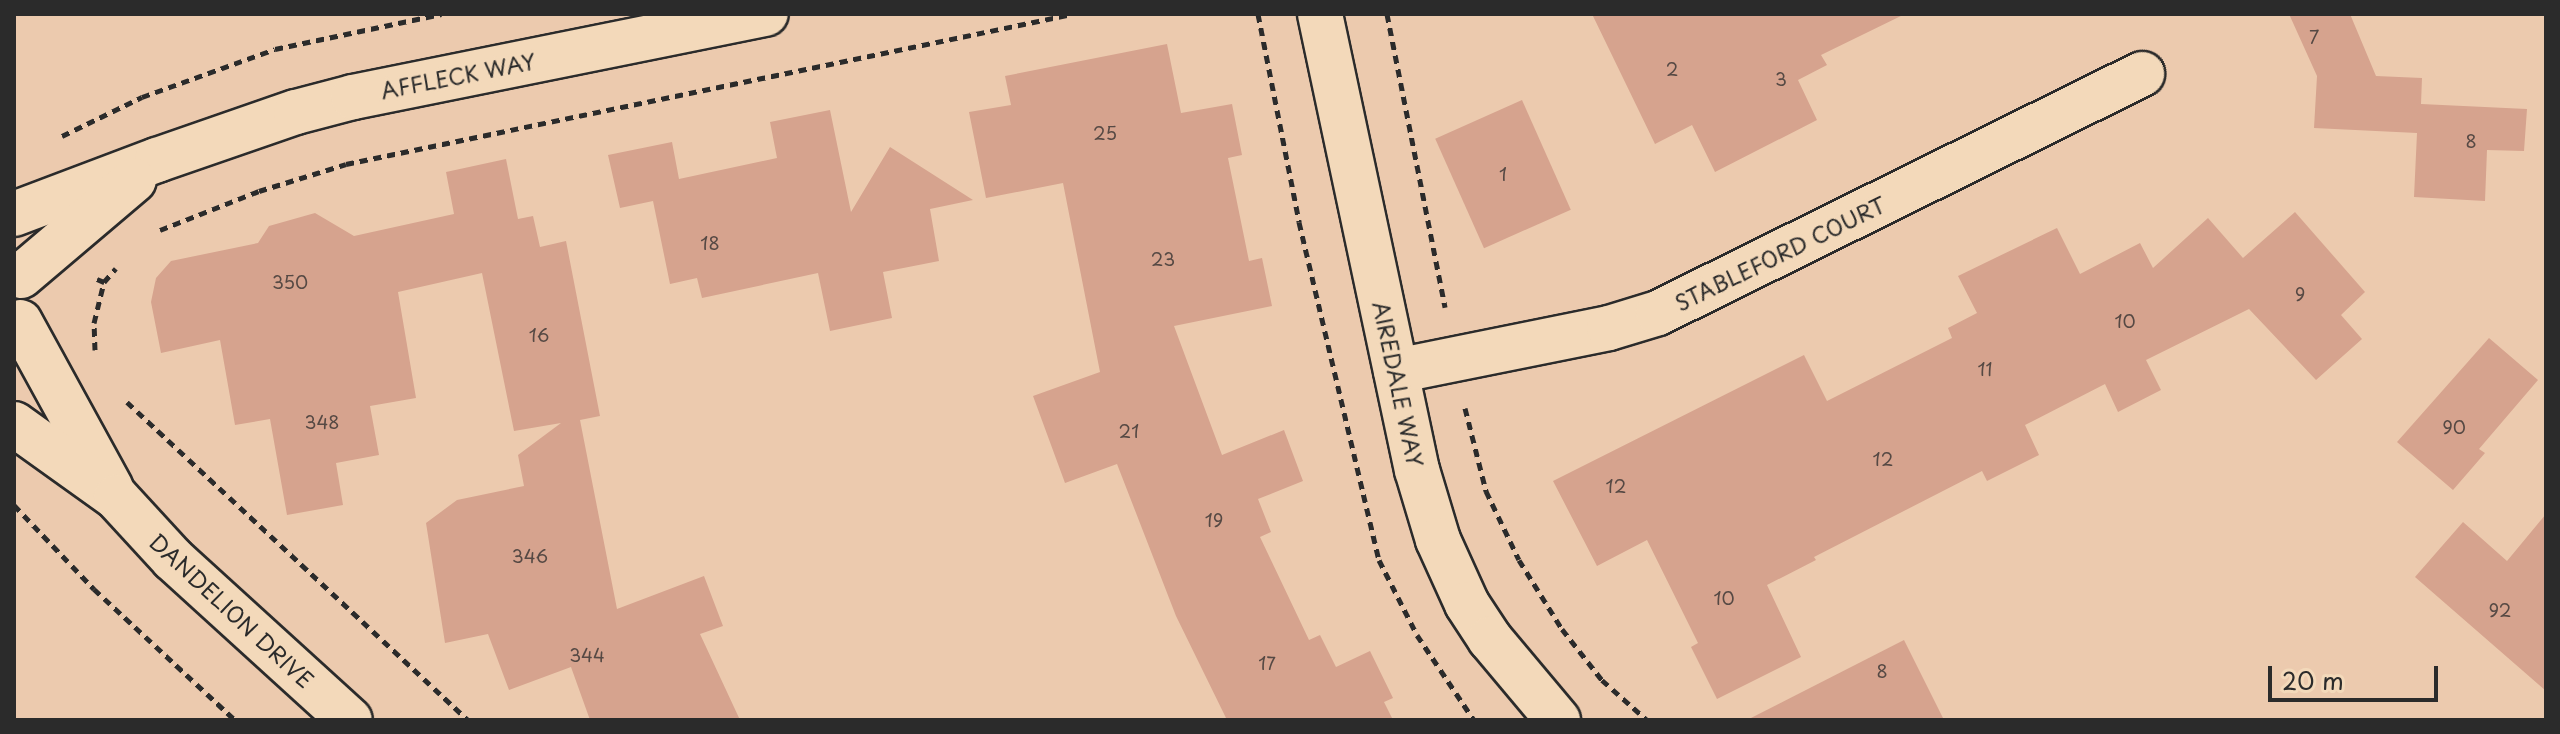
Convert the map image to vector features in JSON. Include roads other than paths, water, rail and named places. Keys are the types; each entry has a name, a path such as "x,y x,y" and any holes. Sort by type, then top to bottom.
{"street":[{"name":"AFFLECK WAY","path":"14,214 296,112 353,97 766,14"},
{"name":"AIREDALE WAY","path":"1320,14 1417,470 1452,572 1490,639 1558,720"},
{"name":"STABLEFORD COURT","path":"1396,371 1609,328 1658,313 2142,74"},
{"name":"AFFLECK WAY","path":"17,267 157,160"},
{"path":"17,267 23,299 17,328"},
{"name":"DANDELION DRIVE","path":"17,328 116,497"},
{"name":"DANDELION DRIVE","path":"14,424 116,497 173,559 350,720"}]}
